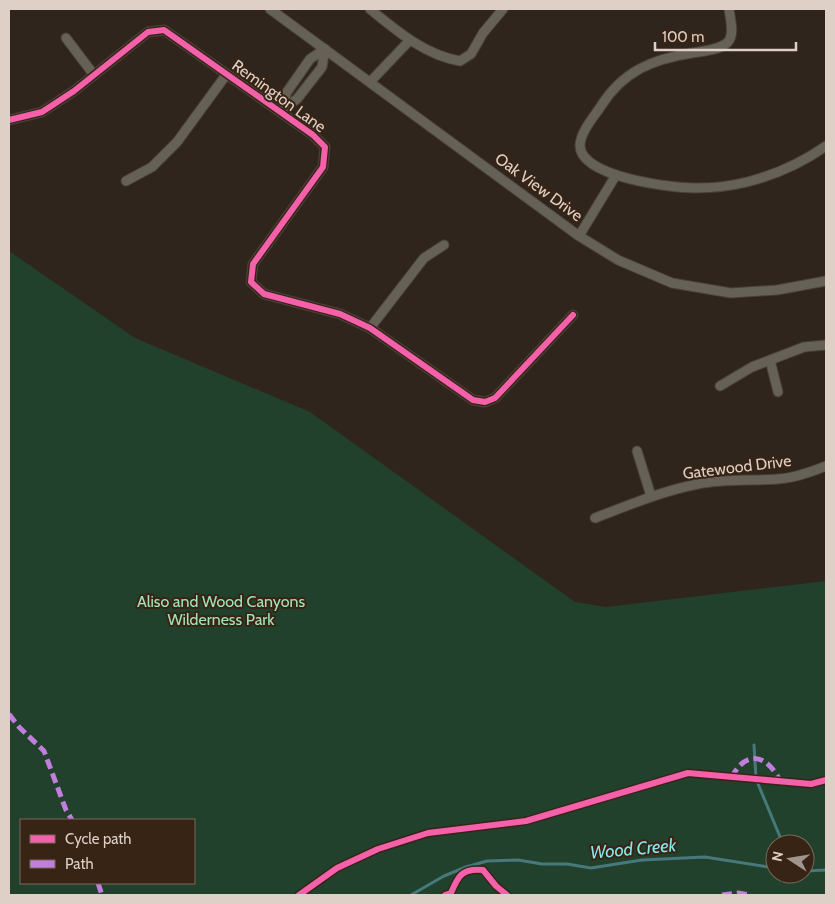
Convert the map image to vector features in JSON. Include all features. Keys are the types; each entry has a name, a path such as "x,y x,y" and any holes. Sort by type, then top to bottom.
{"street":[{"name":"Oak View Drive","path":"270,9 371,81 579,236 618,260 672,283 731,293 778,290 826,282"},
{"path":"370,9 410,40 449,59 460,61 471,54 483,33 502,9"},
{"path":"729,9 732,31 727,43 720,47 675,56 643,66 621,82 604,101 581,138 580,147 584,156 597,167 616,175 657,185 685,187 748,182 807,159 826,146"},
{"name":"Remington Lane","path":"9,120 42,112 74,91 148,32 164,30 280,111 313,135 325,147 323,167 253,264 252,282 264,294 340,314 370,328 473,400 485,402 495,398 573,315"},
{"path":"66,38 94,75"},
{"path":"371,81 410,40"},
{"path":"280,111 287,92 310,58 325,48"},
{"path":"280,111 297,99 322,67 325,48"},
{"path":"126,181 152,167 177,142 226,75"},
{"path":"294,82 305,89"},
{"path":"579,236 616,175"},
{"path":"370,328 424,258 444,245"},
{"path":"720,386 752,367 770,360 804,347 826,345"},
{"path":"770,360 778,392"},
{"path":"637,451 651,496"},
{"name":"Gatewood Drive","path":"595,518 651,496 696,484 780,479 807,473 826,466"}],"green space":[{"name":"Aliso and Wood Canyons Wilderness Park","path":"9,251 135,338 310,412 575,602 606,607 826,581 826,895 9,895"}],"waterway":[{"path":"754,745 756,779 779,834"},
{"name":"Wood Creek","path":"411,895 444,876 487,861 518,860 591,868 642,860 705,857 765,866"},
{"name":"Wood Creek","path":"815,871 826,870"}],"marked path":[{"path":"9,714 19,727 44,751 66,810 71,819"},
{"path":"731,777 742,763 750,759 756,759 766,762 780,781"},
{"path":"98,884 102,895"},
{"path":"722,895 738,893 750,895"}],"cycle path":[{"path":"9,120 42,112 74,91 148,32 164,30 313,135 325,147 323,167 253,264 251,282 264,294 340,314 370,328 473,400 485,402 495,398 573,315"},
{"path":"299,895 337,868 378,849 428,833 526,821 688,773 811,784 826,780"},
{"path":"445,895 451,893 462,874 470,870 483,870 496,886 507,895"}]}
